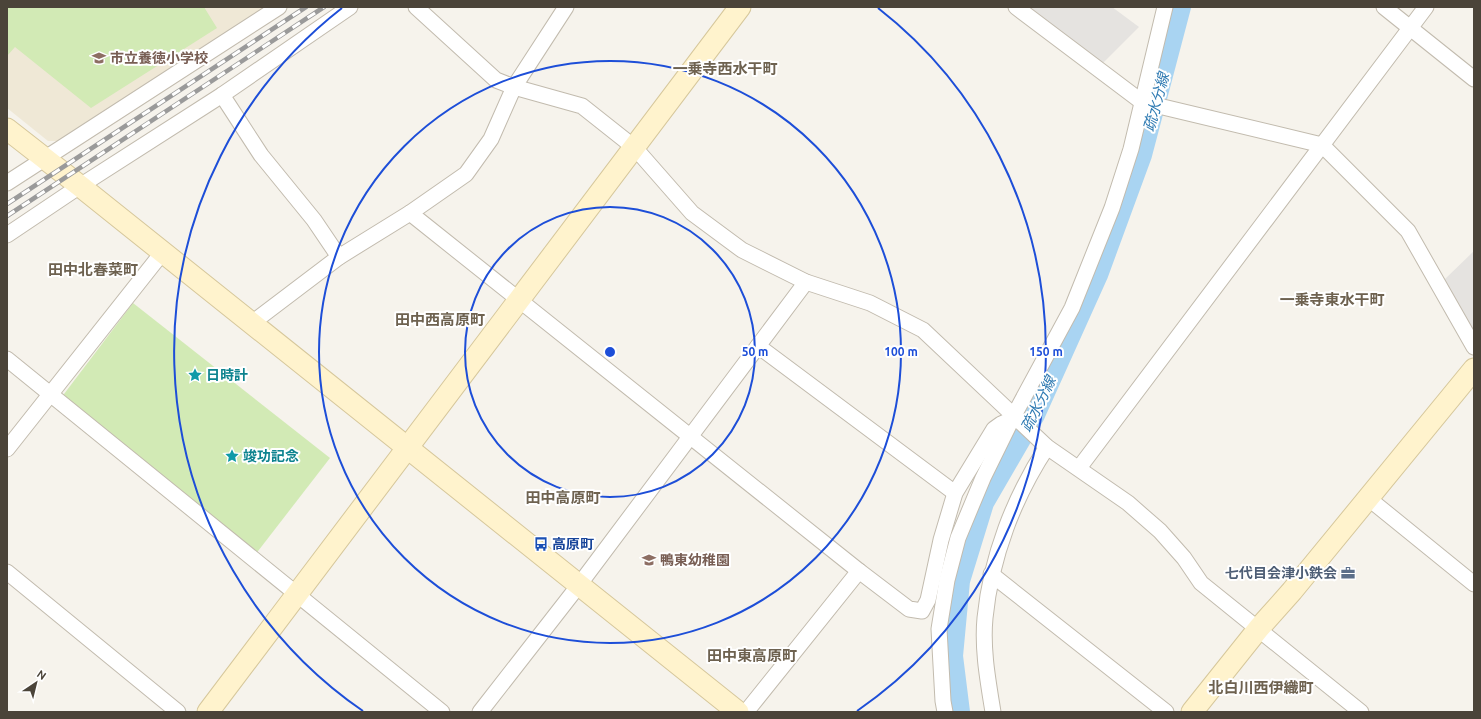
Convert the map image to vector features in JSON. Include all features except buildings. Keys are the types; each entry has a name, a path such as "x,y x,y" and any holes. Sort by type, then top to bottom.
{"street":[{"path":"7,183 279,7"},
{"path":"7,235 80,186 222,95 350,7"},
{"path":"416,7 496,80 514,87 582,106 635,148 692,213 742,250 806,282 870,303 923,330 1047,447 1128,503 1160,531 1184,558 1201,583 1259,628 1361,712"},
{"path":"252,324 339,257 410,213 466,174 491,139 514,87 566,7"},
{"path":"208,712 740,7"},
{"path":"1016,7 1150,104 1322,145 1408,230 1474,347"},
{"path":"946,712 943,700 939,629 947,580 958,538 983,478 1016,419 1075,301 1112,208 1131,149 1150,104 1165,7"},
{"path":"1384,7 1474,79"},
{"path":"1079,468 1426,7"},
{"path":"222,95 261,155 314,220 339,257"},
{"path":"7,129 738,712"},
{"path":"410,213 859,571 909,609 922,611 928,600 941,540 955,493 994,429 1001,424 1016,419"},
{"path":"7,449 162,253"},
{"path":"480,712 579,585 806,282"},
{"path":"758,346 955,493"},
{"path":"7,359 442,712"},
{"path":"1192,712 1259,628 1292,591 1474,369"},
{"path":"993,712 985,651 985,618 992,574 1010,515 1035,466 1047,447"},
{"path":"1368,498 1474,584"},
{"path":"746,712 859,571"},
{"path":"7,572 178,712"},
{"path":"992,574 1166,712"}],"shaded area":[{"name":"市立養徳小学校","path":"7,7 271,7 61,141 48,141 7,108"},
{"path":"1027,7 1112,7 1139,27 1103,63"},
{"path":"1474,251 1474,330 1473,330 1444,280"}],"green space":[{"name":"市立養徳小学校","path":"7,7 204,7 217,28 91,108 15,47 7,56"},
{"path":"133,303 330,458 255,555 61,398"}],"waterway":[{"name":"疏水分線","path":"960,712 953,656 960,581 984,503 1035,415 1098,275 1142,155 1181,7"}],"railway":[{"path":"7,204 306,7"},
{"path":"7,216 324,7"}],"place":[{"name":"市立養徳小学校","path":"99,58"},
{"name":"日時計","path":"195,375"},
{"name":"竣功記念","path":"232,456"},
{"name":"高原町","path":"541,544"},
{"name":"鴨東幼稚園","path":"649,560"},
{"name":"七代目会津小鉄会","path":"1348,573"}],"district":[{"name":"一乗寺西水干町","path":"725,68"},
{"name":"田中北春菜町","path":"93,269"},
{"name":"一乗寺東水干町","path":"1332,299"},
{"name":"田中西高原町","path":"440,319"},
{"name":"田中高原町","path":"563,497"},
{"name":"田中東高原町","path":"752,655"},
{"name":"北白川西伊織町","path":"1261,687"}]}
